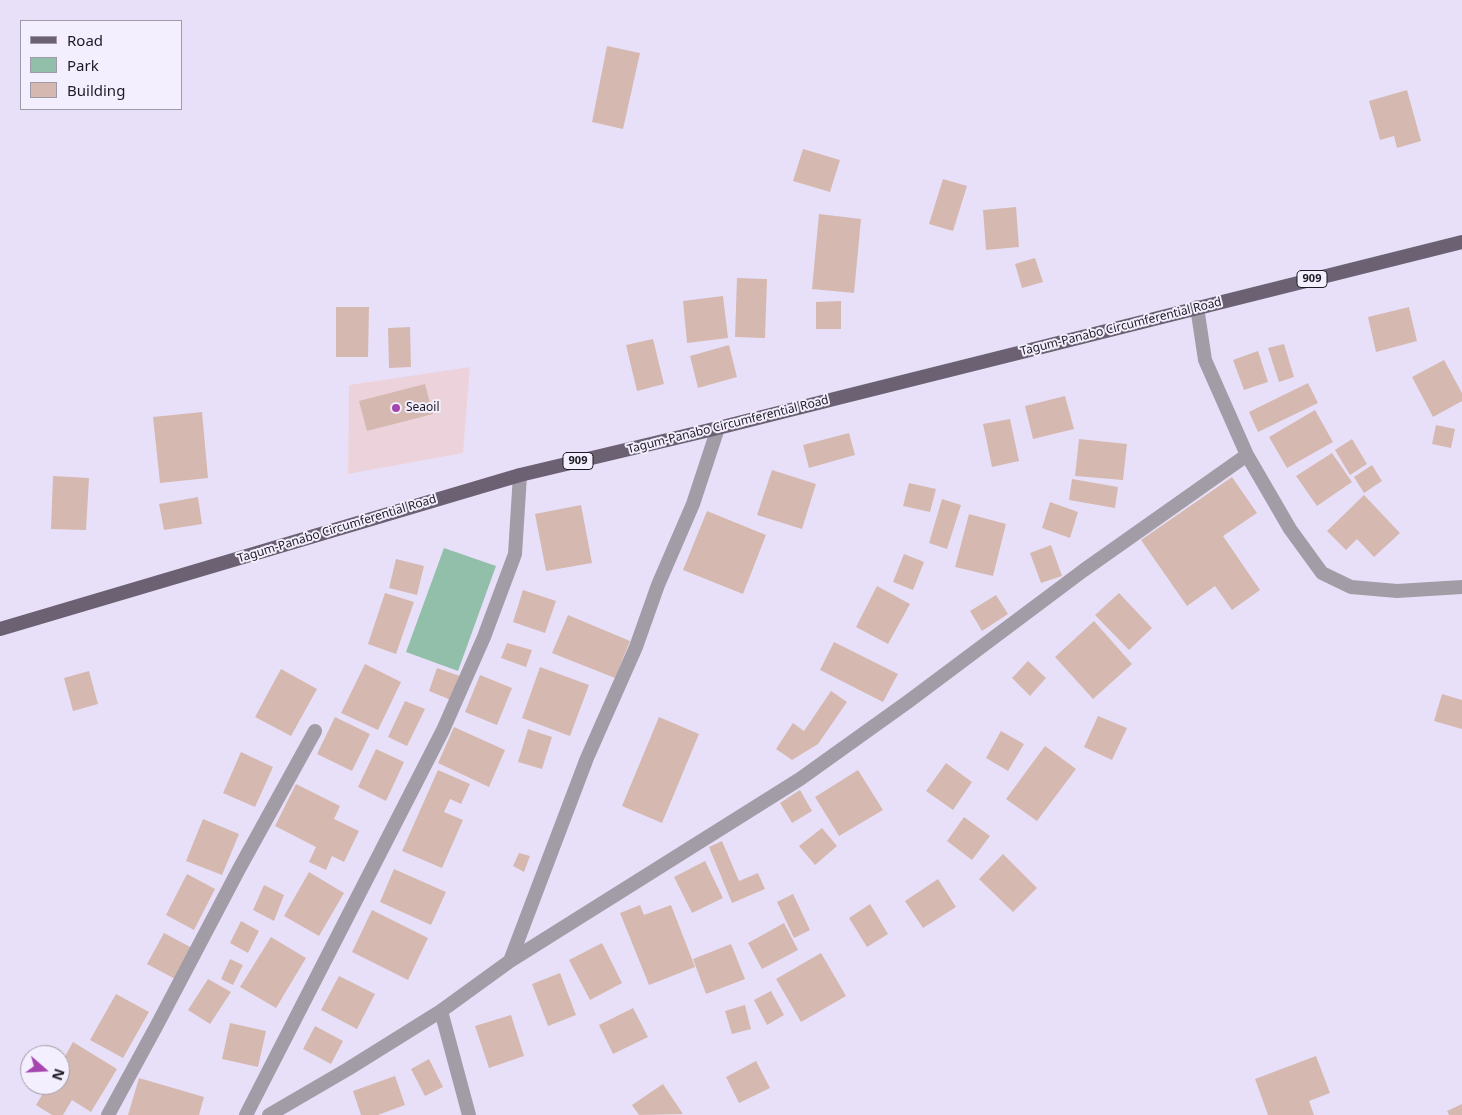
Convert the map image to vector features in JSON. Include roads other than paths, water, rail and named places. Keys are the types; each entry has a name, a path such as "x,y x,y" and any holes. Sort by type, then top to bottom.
{"main road":[{"name":"Tagum-Panabo Circumferential Road","path":"0,629 520,475 718,428 1462,242"}],"street":[{"path":"1197,307 1206,360 1248,455 1290,529 1322,573 1351,587 1397,591 1462,587"},
{"path":"510,961 587,758 636,647 658,585 693,504 718,428"},
{"path":"269,1115 442,1011 510,961 800,779 917,695 1084,570 1248,455"},
{"path":"246,1115 443,730 480,645 515,554 520,475"},
{"path":"108,1115 315,731"},
{"path":"442,1011 469,1115"}],"place":[{"name":"Seaoil","path":"396,408"}]}
